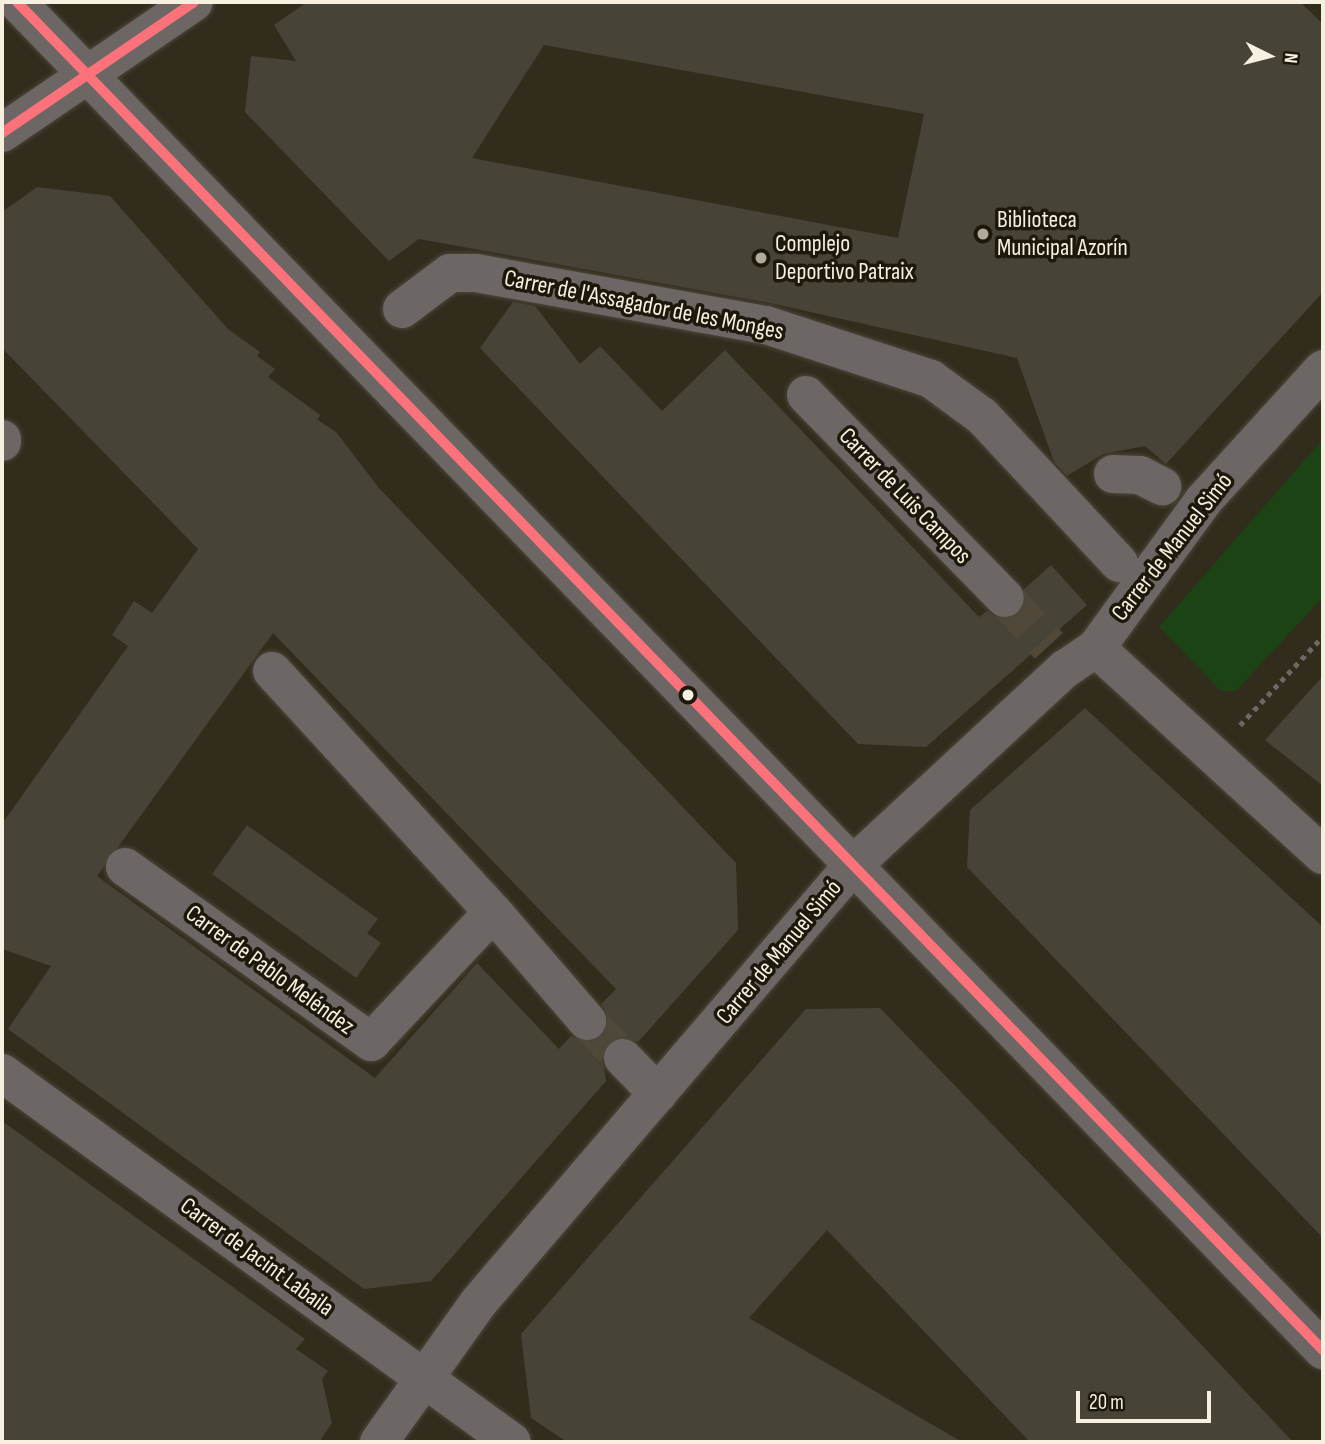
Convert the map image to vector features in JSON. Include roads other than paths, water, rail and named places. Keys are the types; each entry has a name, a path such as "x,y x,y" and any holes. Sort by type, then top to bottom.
{"street":[{"path":"17,2 85,76 1323,1350"},
{"path":"2,133 194,2"},
{"name":"Carrer de l'Assagador de les Monges","path":"402,309 450,273 476,273 766,325 931,379 1085,484 1119,563"},
{"name":"Carrer de Manuel Simó","path":"379,1442 478,1303 853,864 1070,654 1203,501 1323,369"},
{"name":"Carrer de Luis Campos","path":"806,395 1005,598"},
{"path":"1085,484 1140,475 1162,486"},
{"path":"1070,654 1323,855"},
{"path":"272,671 493,912 587,1021"},
{"name":"Carrer de Pablo Meléndez","path":"125,867 371,1042 493,912"},
{"path":"623,1058 657,1094"},
{"name":"Carrer de Jacint Labaila","path":"2,1073 512,1442"}],"tunnel":[{"path":"1005,598 1049,646"},
{"path":"587,1021 623,1058"}],"place":[{"name":"Biblioteca Municipal Azorín","path":"983,234"},
{"name":"Complejo Deportivo Patraix","path":"761,258"}]}
